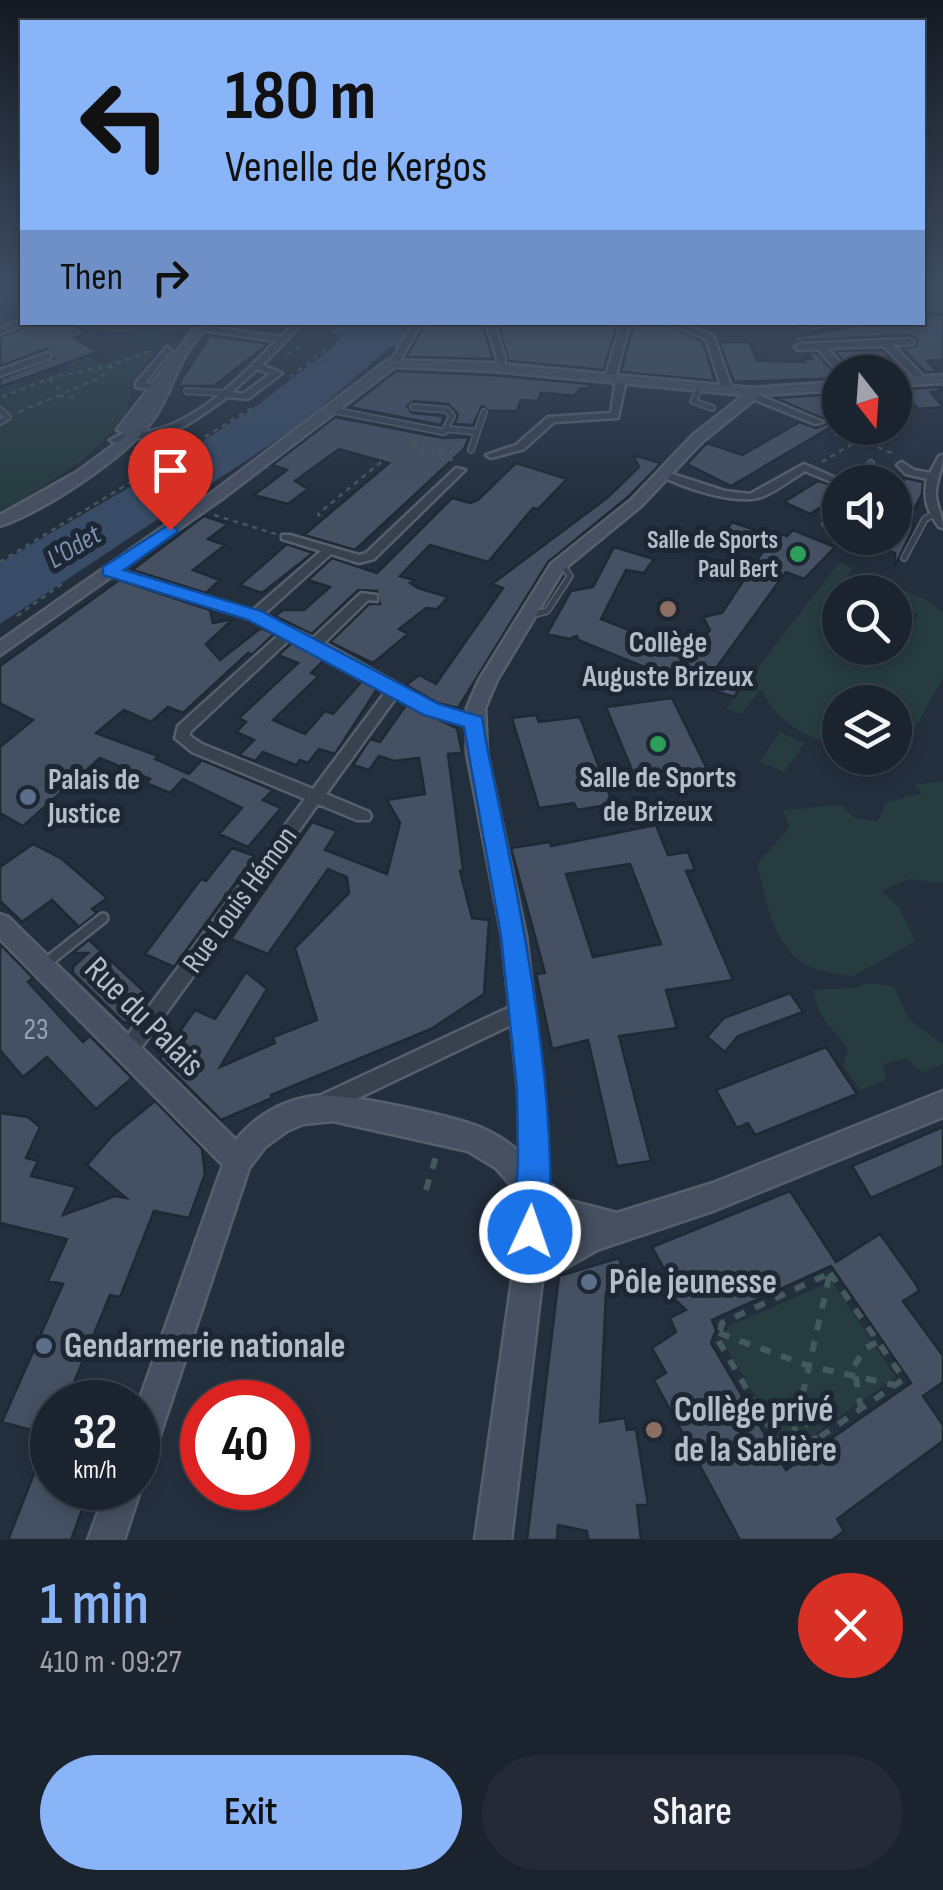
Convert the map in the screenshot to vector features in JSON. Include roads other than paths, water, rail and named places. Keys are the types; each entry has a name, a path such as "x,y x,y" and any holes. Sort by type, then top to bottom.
{"street":[{"path":"0,372 36,360"},
{"path":"155,360 139,384 160,393"},
{"path":"139,431 178,360"},
{"path":"0,521 72,480 139,431 170,428 262,360"},
{"path":"0,649 197,510 396,360"},
{"path":"500,368 502,360"},
{"path":"492,455 520,447 551,420 615,416 619,360"},
{"path":"717,360 727,389"},
{"path":"903,360 923,380"},
{"path":"394,363 500,368 727,389 754,394 818,422"},
{"path":"223,392 245,396 277,373 256,366"},
{"path":"912,381 943,379"},
{"path":"494,1540 528,1273 532,1089 514,936 477,752 474,722 481,693 560,563 636,504 698,438 754,394 822,388"},
{"path":"286,537 328,543 359,559 370,556 456,465"},
{"path":"663,474 724,494 750,497 804,467 822,474"},
{"path":"912,472 939,467"},
{"path":"939,467 929,492 934,514 943,525"},
{"path":"254,616 328,543"},
{"path":"110,571 254,616 315,644 394,690 453,718 474,722"},
{"path":"315,644 364,595"},
{"path":"290,632 181,733 185,741 197,748 315,797"},
{"name":"Rue Louis Hémon","path":"128,1050 394,690"},
{"name":"Rue Louis Hémon","path":"315,797 364,816"},
{"name":"Rue du Palais","path":"0,924 238,1161"},
{"path":"160,1386 238,1161 251,1140 269,1125 316,1108 521,1010"},
{"path":"528,1273 555,1255 616,1228 716,1196 943,1104"},
{"path":"316,1108 449,1131 498,1151 532,1188 563,1213 616,1228"},
{"path":"106,1540 116,1510"}],"lane":[{"path":"701,386 693,401 712,408"},
{"path":"187,392 223,392"},
{"path":"332,410 444,432 452,416 447,410 413,407"},
{"path":"0,410 8,417 0,422"},
{"path":"471,450 484,412"},
{"path":"446,428 477,432"},
{"path":"904,558 925,519 934,514"},
{"path":"42,965 103,918"}],"water":[{"name":"L'Odet","path":"317,360 375,360 304,422 0,624 0,563 157,471 255,407"}],"place":[{"name":"Salle de Sports Paul Bert","path":"798,554"},
{"name":"Collège Auguste Brizeux","path":"668,609"},
{"name":"Salle de Sports de Brizeux","path":"658,744"},
{"name":"Palais de Justice","path":"28,797"},
{"name":"Pôle jeunesse","path":"589,1282"},
{"name":"Gendarmerie nationale","path":"44,1346"},
{"name":"Collège privé de la Sablière","path":"654,1430"}]}
